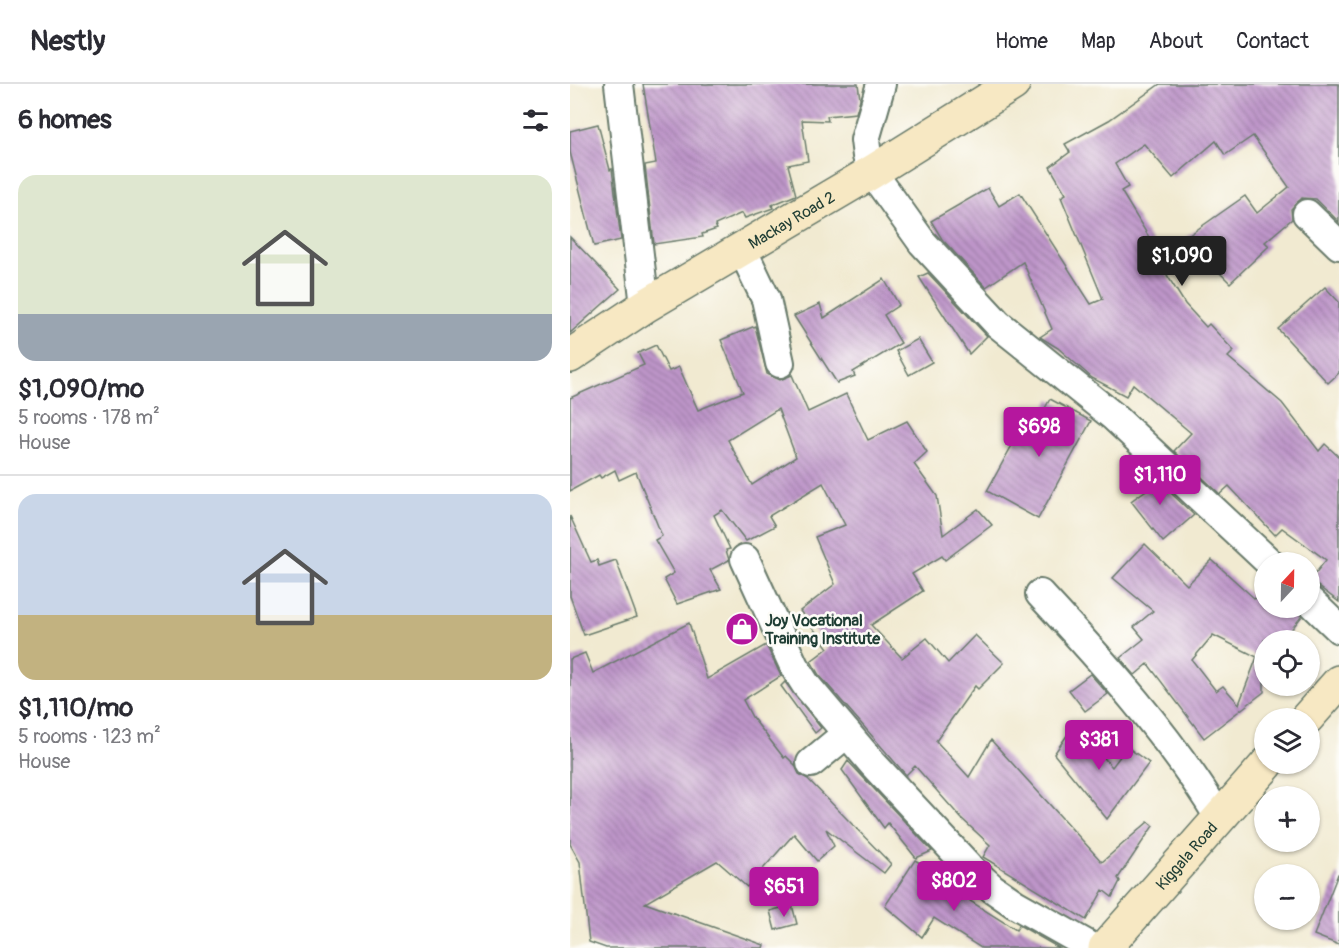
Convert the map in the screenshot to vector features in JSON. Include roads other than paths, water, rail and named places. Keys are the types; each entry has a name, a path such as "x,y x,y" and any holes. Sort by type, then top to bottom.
{"street":[{"path":"619,84 645,306"},
{"path":"881,84 865,140 873,172 936,260 998,324 1113,416 1258,552"},
{"name":"Mackay Road 2","path":"570,356 645,306 873,172 1013,84"},
{"path":"1307,214 1339,245"},
{"path":"742,249 766,299 780,363"},
{"path":"745,559 794,666 806,685 846,734 971,869 1015,904 1093,948"},
{"path":"1040,594 1100,659 1168,741 1193,774 1219,817"},
{"path":"1320,611 1339,629"},
{"path":"1316,708 1339,682"},
{"path":"811,763 846,734"},
{"name":"Kiggala Road","path":"1105,948 1258,774"}],"place":[{"name":"Joy Vocational Training Institute","path":"742,629"}]}
